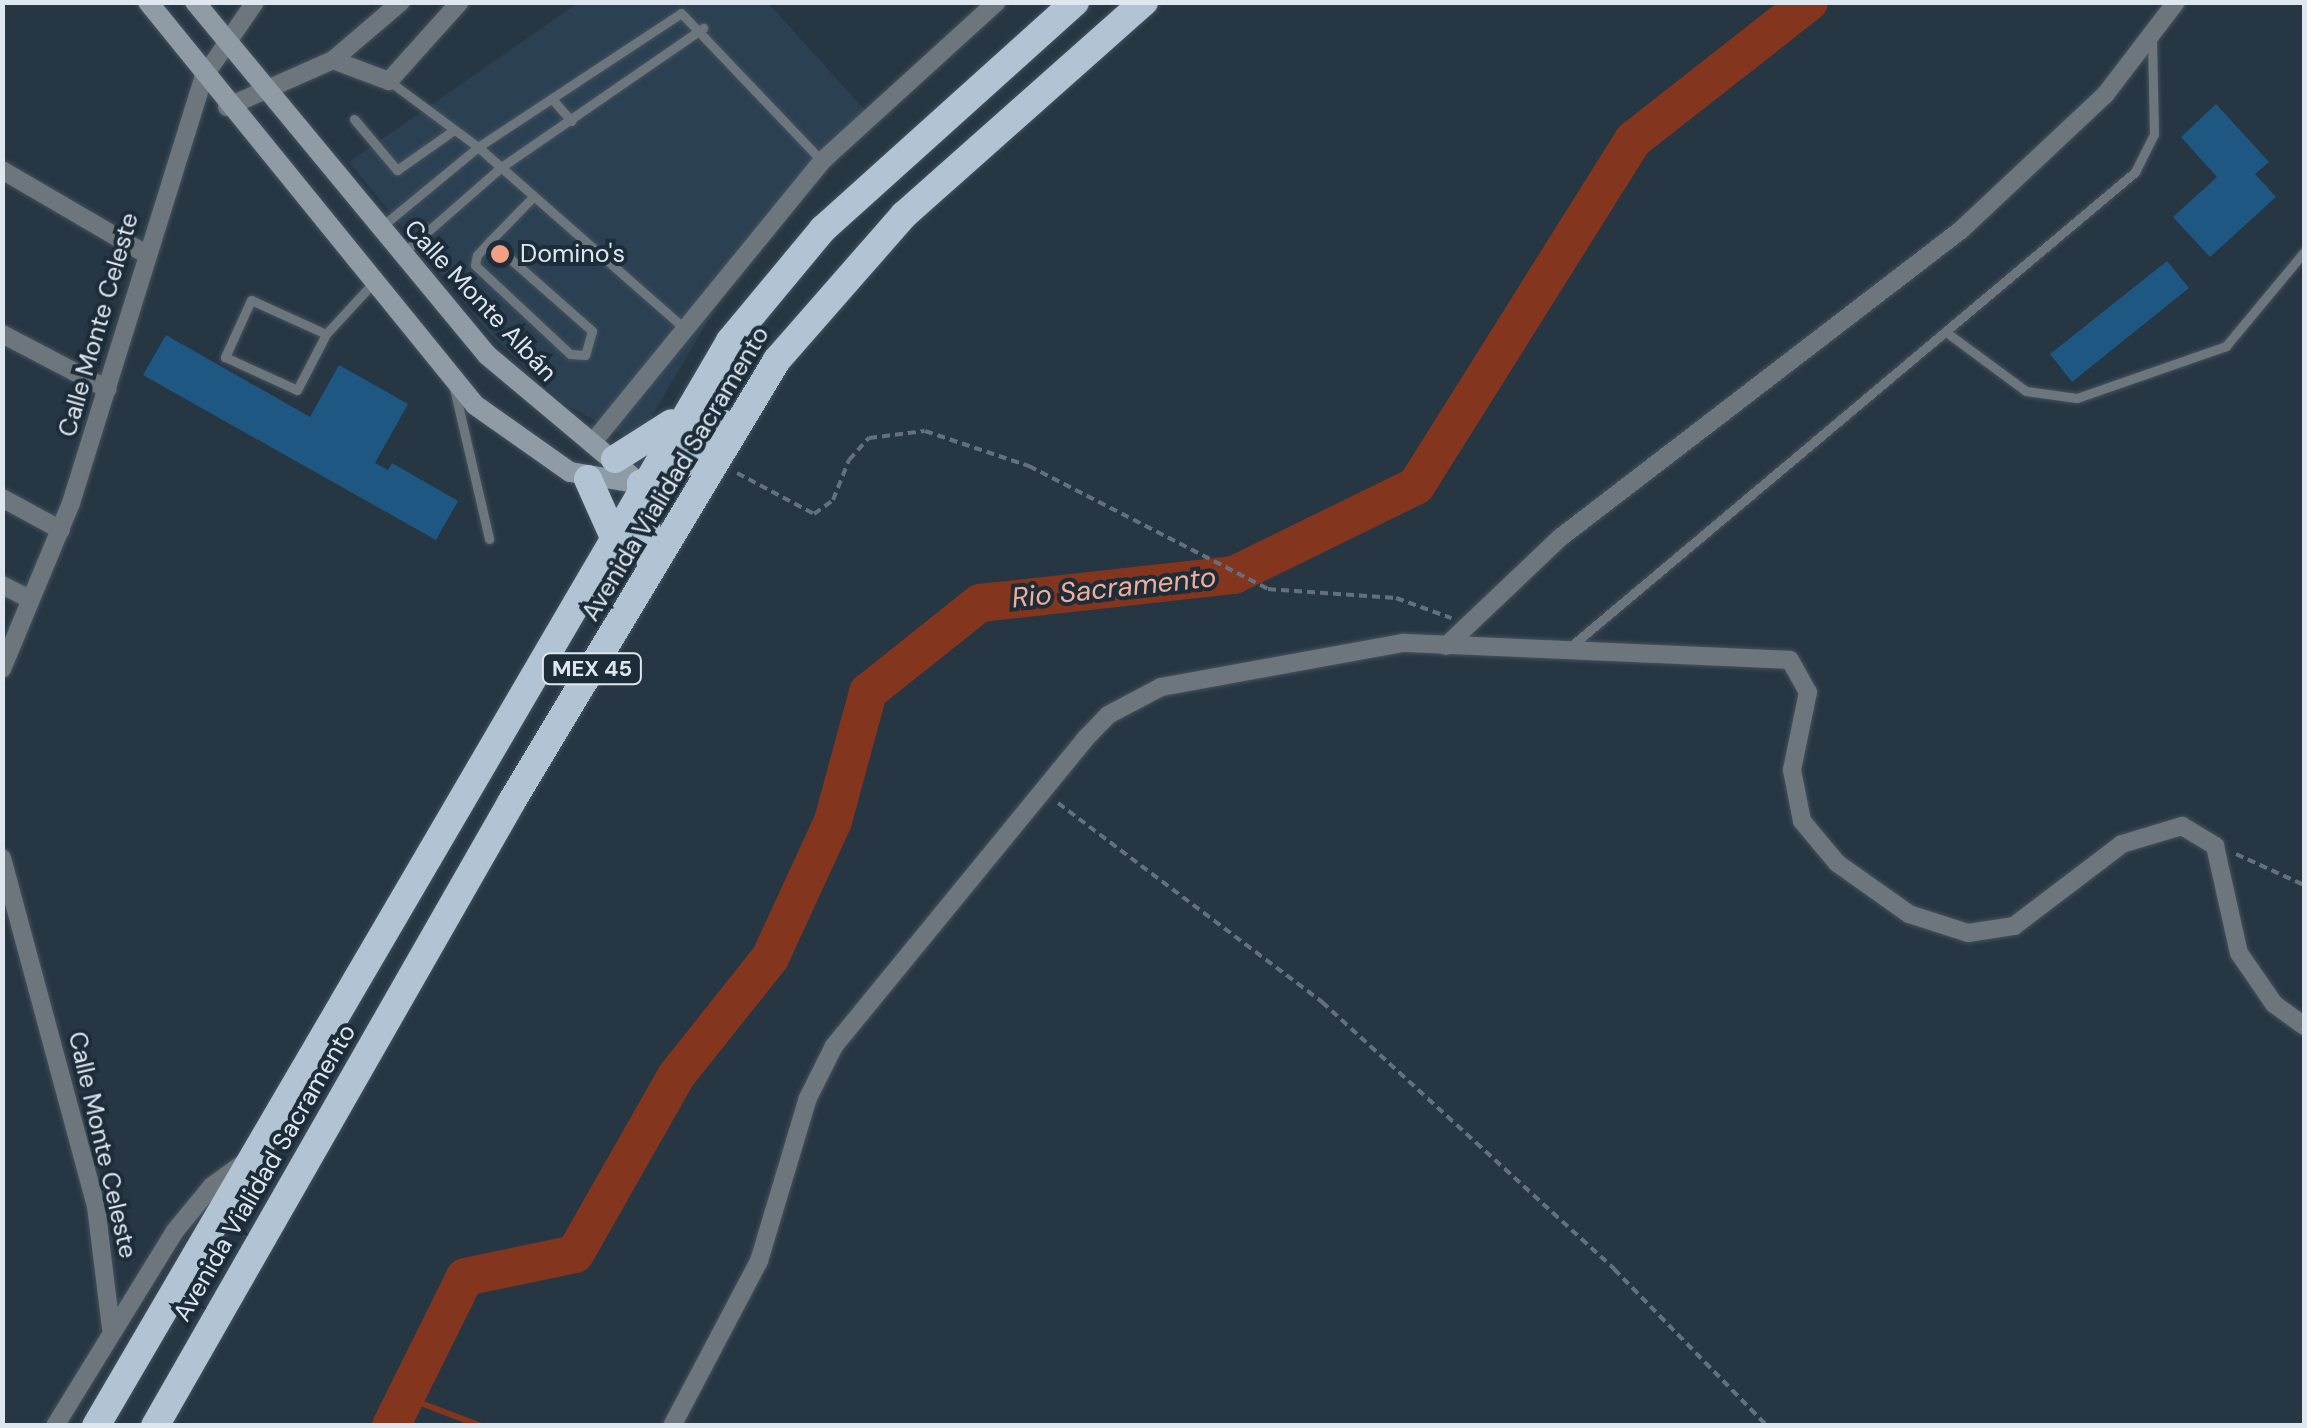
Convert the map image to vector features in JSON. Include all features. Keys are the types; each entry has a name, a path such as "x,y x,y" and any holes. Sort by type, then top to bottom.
{"highway":[{"name":"Avenida Vialidad Sacramento","path":"96,1426 612,533 681,416 757,305 824,229 1075,2"},
{"name":"Avenida Vialidad Sacramento","path":"155,1426 753,395 892,227 1144,2"},
{"path":"651,572 641,484 696,453 753,395"},
{"path":"604,450 681,416"},
{"path":"588,479 612,533"}],"main road":[{"path":"148,2 203,78 452,381 525,446 588,479 641,484"},
{"name":"Calle Monte Albán","path":"195,2 223,42 379,229 512,378 641,484"}],"street":[{"name":"Calle Monte Celeste","path":"2,668 61,530 107,388 144,252 203,78 223,42 255,2"},
{"path":"227,107 266,94 333,60 401,2"},
{"path":"333,60 388,81 460,2"},
{"path":"604,450 682,326 822,161 996,2"},
{"path":"1446,646 1561,537 1962,230 2105,95 2176,2"},
{"path":"2,170 144,252"},
{"path":"2,334 107,388"},
{"path":"2,498 61,530"},
{"path":"2,586 30,599"},
{"path":"672,1426 759,1261 820,1070 1042,791 1108,716 1161,687 1315,654 1446,646 1560,656 1790,660 1808,692 1792,770 1802,821 1837,863 1908,914 1949,930 1990,934 2014,926 2141,833 2182,826 2215,846 2239,953 2274,1004 2304,1026"},
{"name":"Calle Monte Celeste","path":"2,858 96,1206 111,1328"},
{"path":"54,1426 111,1328 197,1202 249,1160"}],"lane":[{"path":"379,229 478,147 674,16 703,28 822,161"},
{"path":"401,254 500,168 703,28"},
{"path":"1560,656 1950,335 2134,172 2154,134 2152,38"},
{"path":"388,81 478,147 682,326"},
{"path":"553,100 571,121"},
{"path":"354,119 397,170 454,130"},
{"path":"490,241 592,330 585,355 570,354 478,270 474,261 490,241 532,198"},
{"path":"1950,335 2026,391 2077,398 2226,346 2304,252"},
{"path":"326,334 254,300 225,357 297,390 326,334 372,284"},
{"path":"452,381 489,538"}],"path":[{"path":"716,459 814,514 833,500 849,460 869,438 925,431 1029,466 1268,589 1396,598 1468,625"},
{"path":"1042,791 1337,1015 1614,1269 1767,1426"},
{"path":"2215,846 2304,885"}],"shaded area":[{"path":"578,3 768,3 873,119 730,283 636,443 563,403 488,332 349,162"}],"building":[{"path":"2216,104 2269,162 2255,174 2276,197 2210,257 2173,217 2217,177 2181,137"},
{"path":"2167,261 2189,288 2072,382 2050,354"},
{"path":"166,335 310,417 339,365 408,404 375,463 388,470 392,463 458,501 436,540 143,375"}],"waterway":[{"name":"Rio Sacramento","path":"391,1426 465,1277 575,1254 676,1076 770,958 833,821 868,692 980,603 1234,575 1416,486 1633,140 1809,2"},
{"path":"405,1397 481,1426"}],"place":[{"name":"Domino's","path":"500,254"}]}
